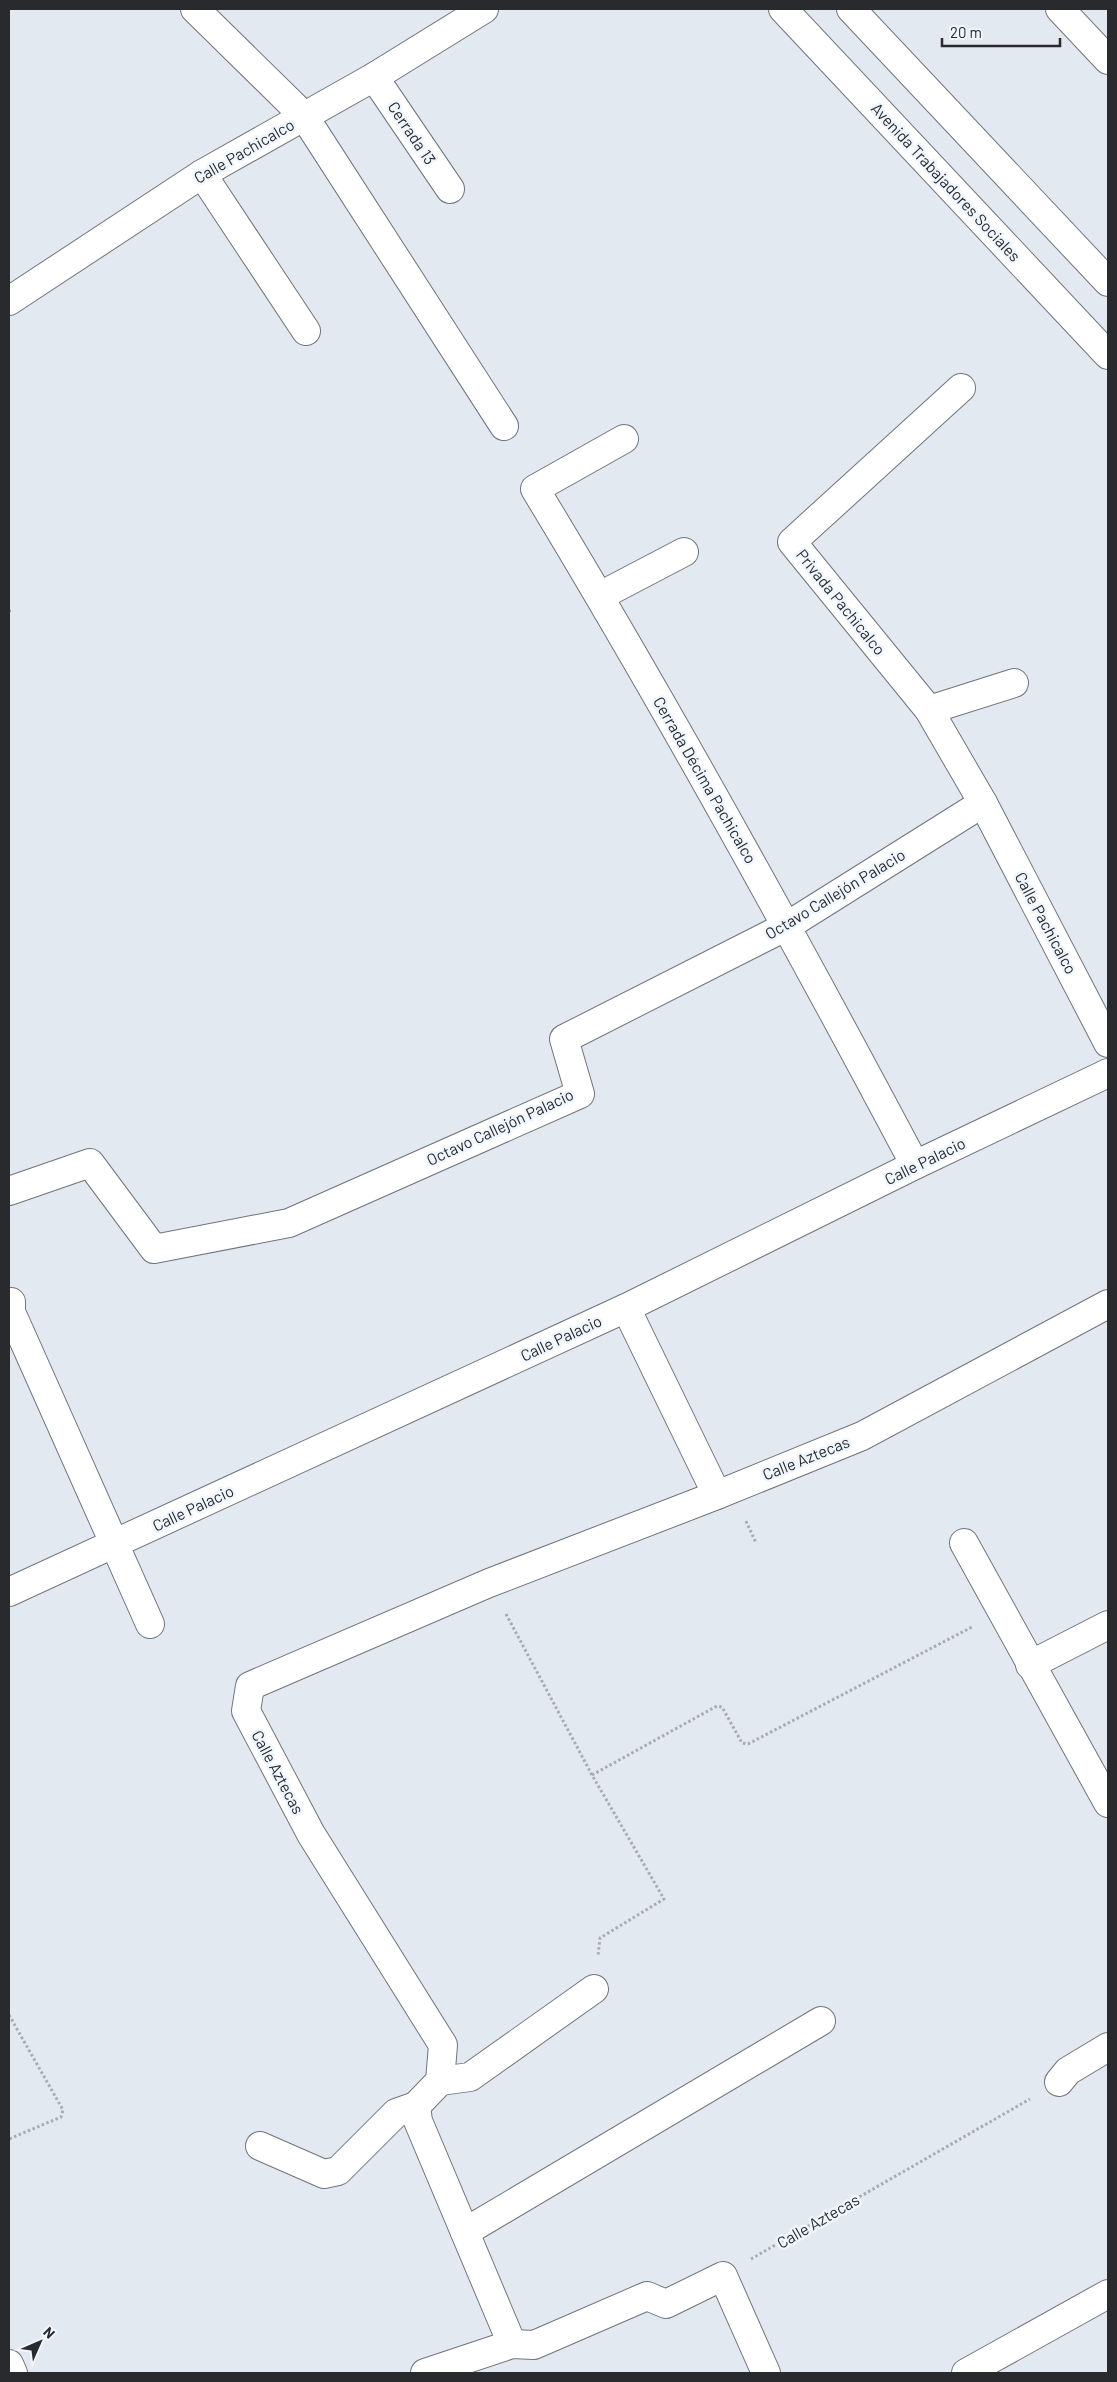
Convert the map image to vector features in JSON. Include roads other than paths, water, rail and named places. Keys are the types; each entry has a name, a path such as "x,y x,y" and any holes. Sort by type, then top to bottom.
{"street":[{"path":"195,9 304,116 504,426"},
{"name":"Calle Pachicalco","path":"9,301 202,174 374,77 484,9"},
{"name":"Avenida Trabajadores Sociales","path":"783,9 1108,355"},
{"path":"851,9 1108,282"},
{"path":"1060,9 1108,60"},
{"name":"Cerrada 13","path":"374,77 450,189"},
{"path":"202,174 306,331"},
{"name":"Privada Pachicalco","path":"961,388 792,542 929,710 983,803"},
{"name":"Cerrada Décima Pachicalco","path":"624,439 535,489 600,596 787,926 915,1165"},
{"path":"600,596 684,552"},
{"path":"929,710 1014,683"},
{"name":"Calle Pachicalco","path":"983,803 1108,1043"},
{"name":"Octavo Callejón Palacio","path":"9,1191 90,1163 154,1249 289,1223 580,1094 564,1039 787,926 983,803"},
{"name":"Calle Palacio","path":"9,1592 626,1308 915,1165 1108,1073"},
{"path":"11,1302 11,1312 150,1624"},
{"name":"Calle Aztecas","path":"440,2081 442,2045 311,1834 246,1711 250,1686 490,1583 717,1495 862,1436 1108,1304"},
{"path":"626,1308 717,1495"},
{"path":"964,1544 1108,1803"},
{"path":"1030,1665 1108,1624"},
{"path":"260,2146 324,2174 338,2171 396,2114 416,2106 440,2081 470,2077 594,1989"},
{"path":"465,2232 821,2022"},
{"path":"1059,2082 1068,2071 1108,2047"},
{"path":"416,2106 418,2121 512,2344"},
{"path":"425,2373 512,2344 534,2344 647,2296 666,2304 723,2276 766,2373"},
{"path":"966,2373 1108,2294"},
{"path":"9,2364 13,2373"}]}
